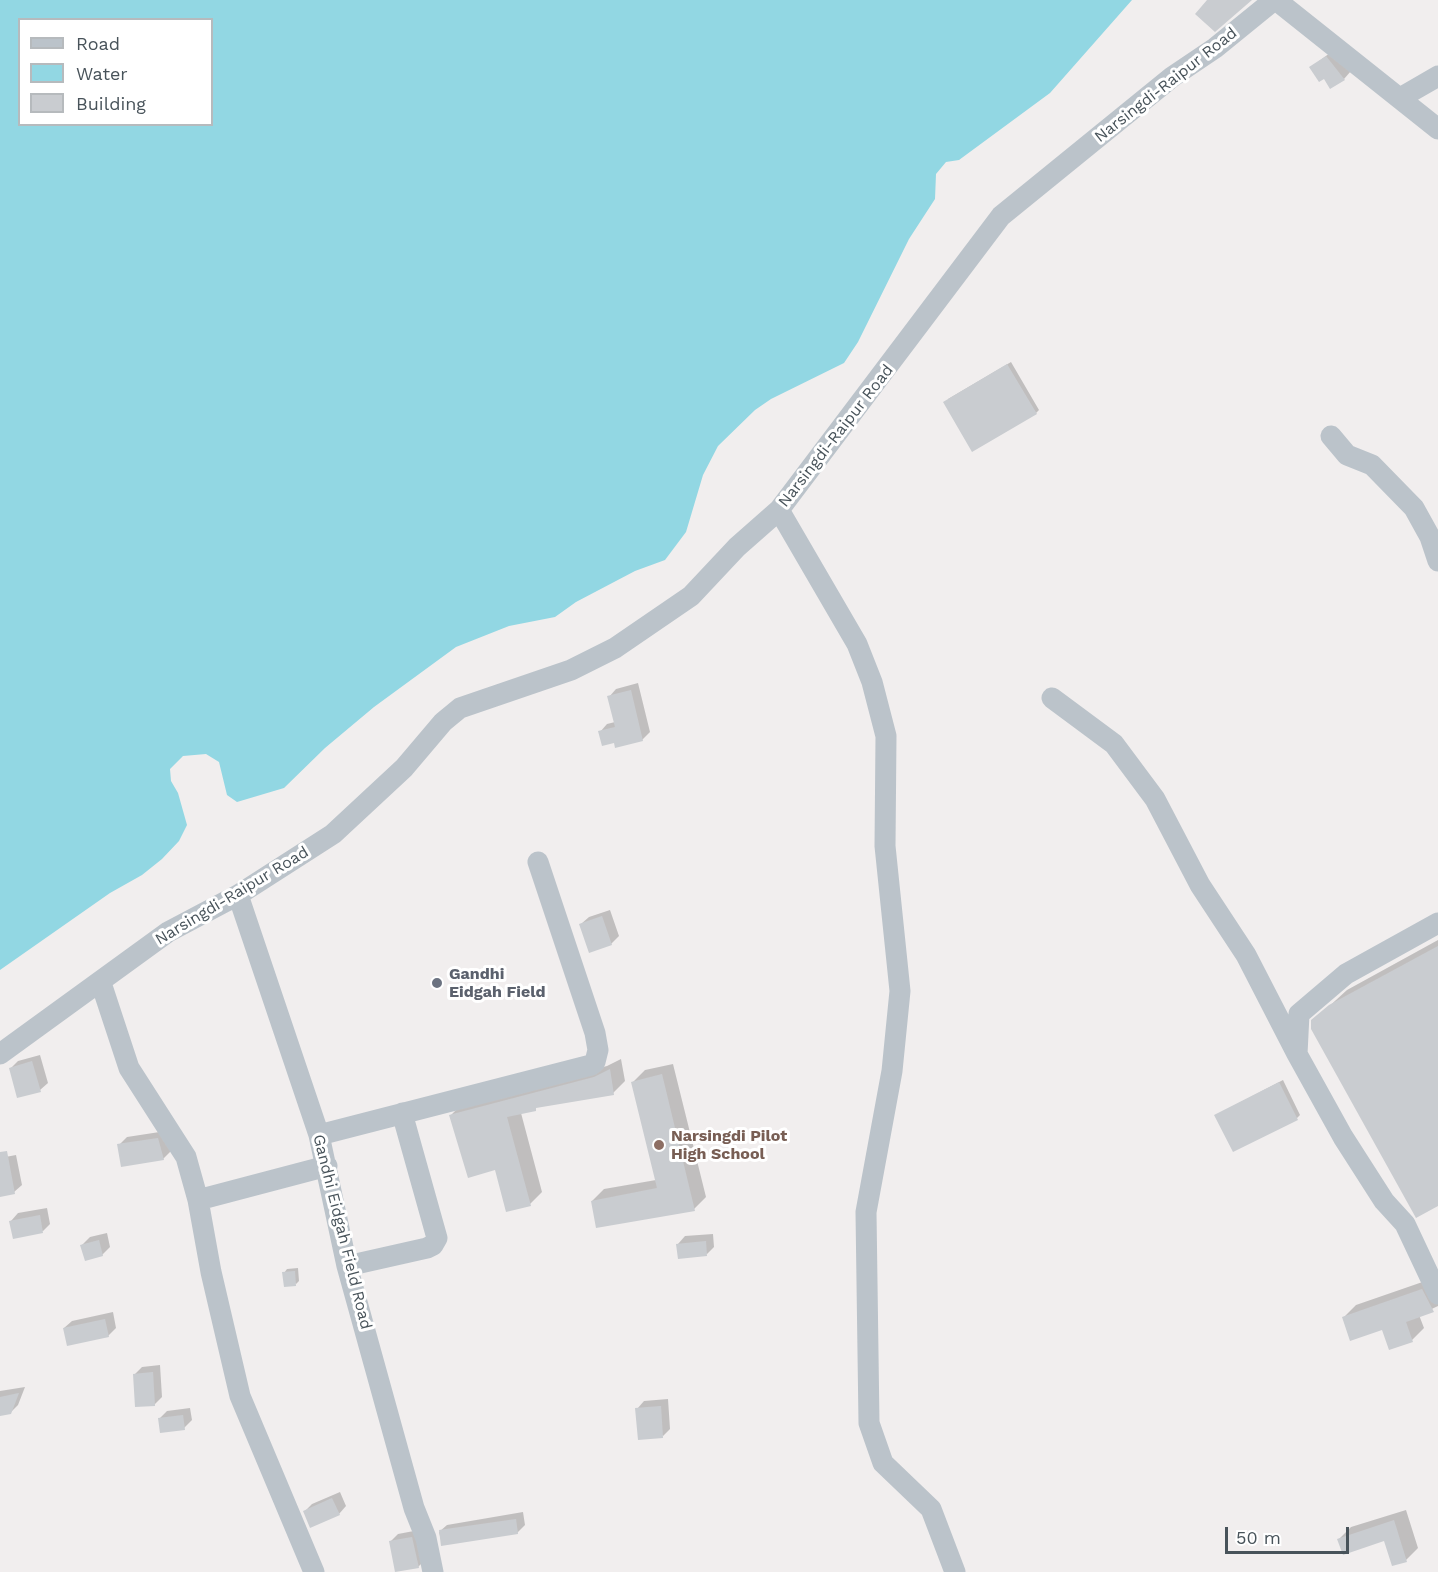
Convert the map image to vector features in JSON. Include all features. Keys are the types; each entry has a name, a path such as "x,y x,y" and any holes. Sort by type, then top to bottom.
{"street":[{"path":"1275,0 1438,129"},
{"name":"Narsingdi-Raipur Road","path":"0,1054 101,983 168,932 238,896 333,834 404,768 443,723 460,708 571,670 615,648 691,596 737,547 779,510 1001,216 1172,77 1215,48 1275,0"},
{"path":"1400,98 1438,76"},
{"path":"1331,436 1347,455 1372,465 1414,508 1430,537 1438,561"},
{"path":"779,510 857,644 872,682 886,736 885,846 900,991 892,1071 866,1212 869,1423 883,1463 931,1509 955,1572"},
{"path":"1052,698 1114,744 1155,799 1200,885 1246,955 1343,1137 1384,1201 1406,1224 1438,1294"},
{"path":"319,1135 591,1065 597,1057 595,1033 538,862"},
{"name":"Gandhi Eidgah Field Road","path":"238,896 319,1135 347,1266 414,1508 426,1538 433,1572"},
{"path":"1297,1054 1299,1014 1346,974 1438,923"},
{"path":"101,983 129,1068 186,1157 198,1200 216,1293 240,1396 314,1572"},
{"path":"347,1266 428,1248 433,1245 436,1238 402,1113"},
{"path":"198,1200 327,1166"}],"water":[{"path":"0,0 1132,0 1050,93 959,160 946,162 936,174 935,199 909,239 858,342 844,363 771,399 755,410 718,446 703,475 686,532 665,560 635,571 576,602 555,617 509,626 456,647 374,707 325,748 284,788 237,802 227,795 219,762 206,754 183,756 170,769 171,781 178,793 187,825 179,841 142,875 110,893 0,970"}],"building":[{"path":"1207,0 1252,0 1215,32 1195,14"},
{"path":"1326,56 1345,80 1330,89 1324,79 1319,82 1309,67"},
{"path":"1007,364 1037,414 972,452 943,402"},
{"path":"631,690 643,741 615,748 614,743 602,746 598,731 615,727 607,696"},
{"path":"602,916 612,945 589,953 579,924"},
{"path":"1438,946 1438,1206 1416,1218 1311,1029 1311,1020 1329,1005"},
{"path":"32,1061 41,1092 17,1098 9,1068"},
{"path":"610,1069 614,1095 536,1108 536,1111 507,1117 531,1206 506,1212 495,1170 468,1178 449,1115 594,1077"},
{"path":"662,1074 695,1211 596,1228 591,1201 657,1188 631,1082"},
{"path":"1279,1082 1298,1120 1233,1152 1214,1115"},
{"path":"158,1138 164,1160 121,1167 117,1144"},
{"path":"7,1151 15,1194 0,1197 0,1152"},
{"path":"40,1215 43,1233 13,1239 9,1221"},
{"path":"99,1240 103,1256 85,1261 80,1245"},
{"path":"706,1241 707,1256 678,1259 676,1244"},
{"path":"295,1271 296,1286 284,1287 282,1272"},
{"path":"1422,1289 1434,1312 1406,1322 1413,1342 1389,1350 1382,1330 1350,1341 1342,1317"},
{"path":"105,1319 109,1337 67,1346 63,1328"},
{"path":"153,1372 155,1406 135,1407 133,1374"},
{"path":"19,1393 11,1414 0,1416 0,1397"},
{"path":"661,1406 663,1438 638,1440 635,1408"},
{"path":"183,1415 185,1430 160,1433 158,1418"},
{"path":"332,1498 340,1515 310,1528 303,1511"},
{"path":"516,1519 518,1534 441,1546 439,1530"},
{"path":"1394,1520 1407,1562 1392,1566 1384,1541 1343,1555 1337,1539"},
{"path":"412,1537 419,1568 395,1572 389,1541"}],"place":[{"name":"Gandhi Eidgah Field","path":"437,983"},
{"name":"Narsingdi Pilot High School","path":"659,1145"}]}
